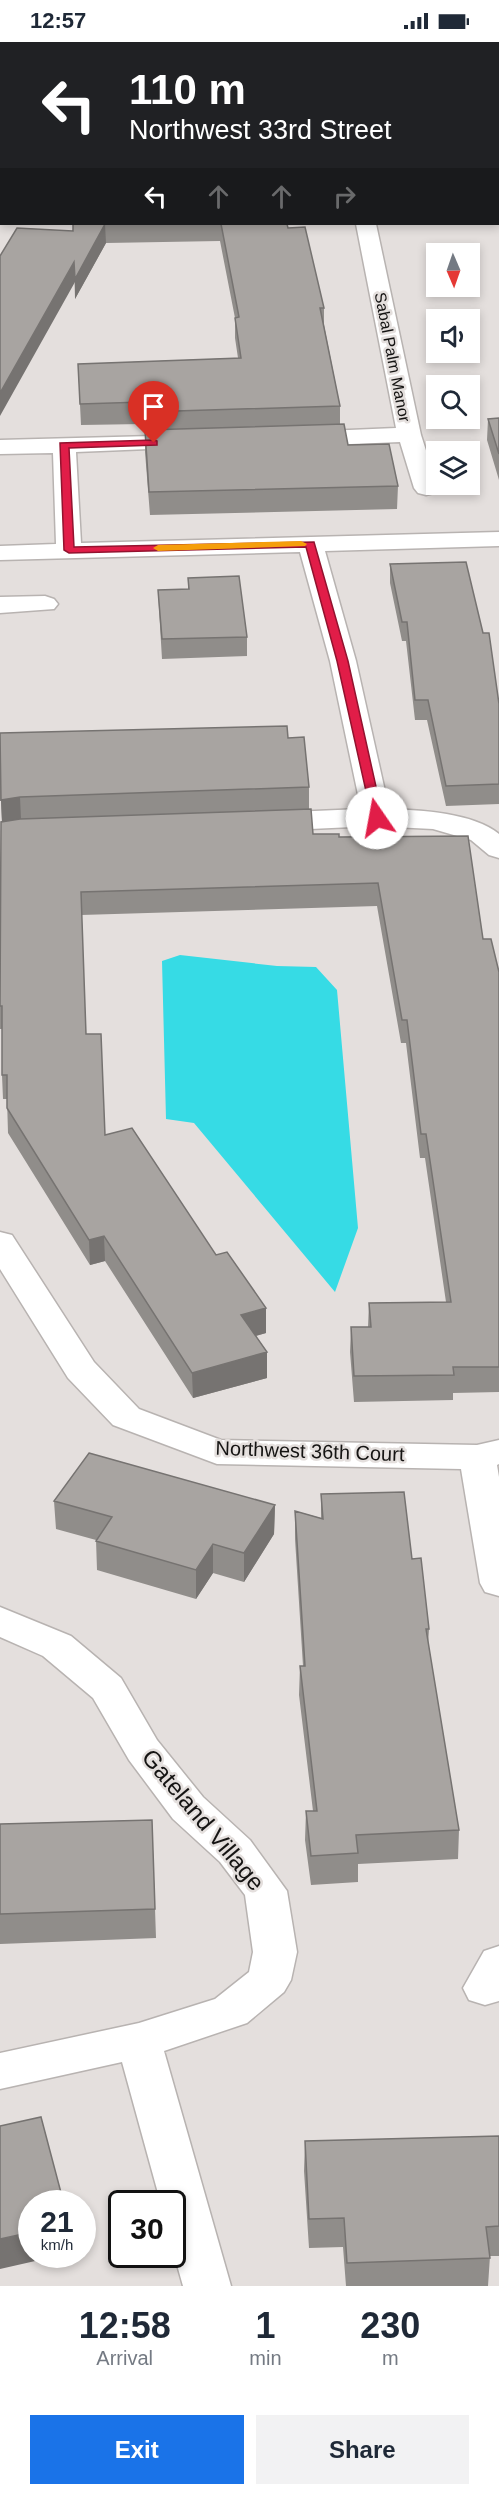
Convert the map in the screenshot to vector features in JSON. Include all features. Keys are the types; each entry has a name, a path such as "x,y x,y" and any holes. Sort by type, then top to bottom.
{"street":[{"name":"Sabal Palm Manor","path":"285,440 409,435 366,225"},
{"path":"409,435 426,488"},
{"path":"0,447 215,441"},
{"path":"64,445 69,550"},
{"path":"0,553 499,539"},
{"path":"310,544 343,661 377,818"},
{"path":"0,605 45,604"},
{"path":"247,822 377,818 435,820 491,842"},
{"name":"Northwest 36th Court","path":"0,1242 81,1370 126,1417 217,1452 488,1454"},
{"path":"488,1454 499,1583"},
{"name":"Gateland Village","path":"0,1621 57,1646 107,1688 143,1750 188,1808 235,1851 266,1891 275,1952 268,1980 231,2011 139,2041 0,2071"},
{"path":"139,2041 207,2286"}],"water":[{"path":"180,955 277,966 316,967 337,990 358,1228 335,1292 194,1123 166,1119 162,961"}],"building":[{"path":"73,225 104,225 75,279 74,262 0,393 0,256 17,228 73,231"},
{"path":"221,225 305,227 324,308 320,308 340,406 144,412 143,402 80,404 78,364 241,358 235,318 239,317"},
{"path":"499,418 499,454 488,419"},
{"path":"344,424 348,445 389,444 398,486 149,492 145,430"},
{"path":"466,562 483,633 489,633 499,704 499,784 446,786 428,700 415,700 407,622 402,622 390,564"},
{"path":"239,576 247,637 162,639 158,590 189,589 188,578"},
{"path":"287,726 288,738 304,737 309,787 20,797 1,800 0,733"},
{"path":"311,809 313,834 339,834 339,837 468,836 483,939 491,939 499,972 499,1367 453,1367 454,1375 354,1376 351,1327 371,1327 369,1303 451,1302 426,1134 421,1134 407,1020 402,1020 378,883 81,892 86,1034 101,1034 105,1135 132,1128 216,1255 227,1252 266,1308 241,1315 267,1352 192,1373 104,1236 89,1240 7,1108 7,1075 2,1075 2,1006 0,1006 1,822 20,819"},
{"path":"89,1453 275,1505 244,1553 213,1544 196,1570 96,1541 112,1517 54,1501"},
{"path":"404,1492 412,1559 421,1558 429,1629 426,1629 459,1830 356,1835 358,1853 311,1856 306,1811 317,1811 300,1666 305,1666 295,1511 323,1519 321,1494"},
{"path":"152,1820 155,1909 0,1914 0,1824"},
{"path":"41,2117 60,2190 18,2190 18,2235 0,2239 0,2126"},
{"path":"499,2136 499,2226 486,2227 490,2258 347,2263 344,2218 309,2219 305,2141"}],"slow traffic":[{"path":"158,548 301,544"}],"route":[{"path":"154,443 64,445 68,491 69,550 310,544 343,661 377,818"}]}
